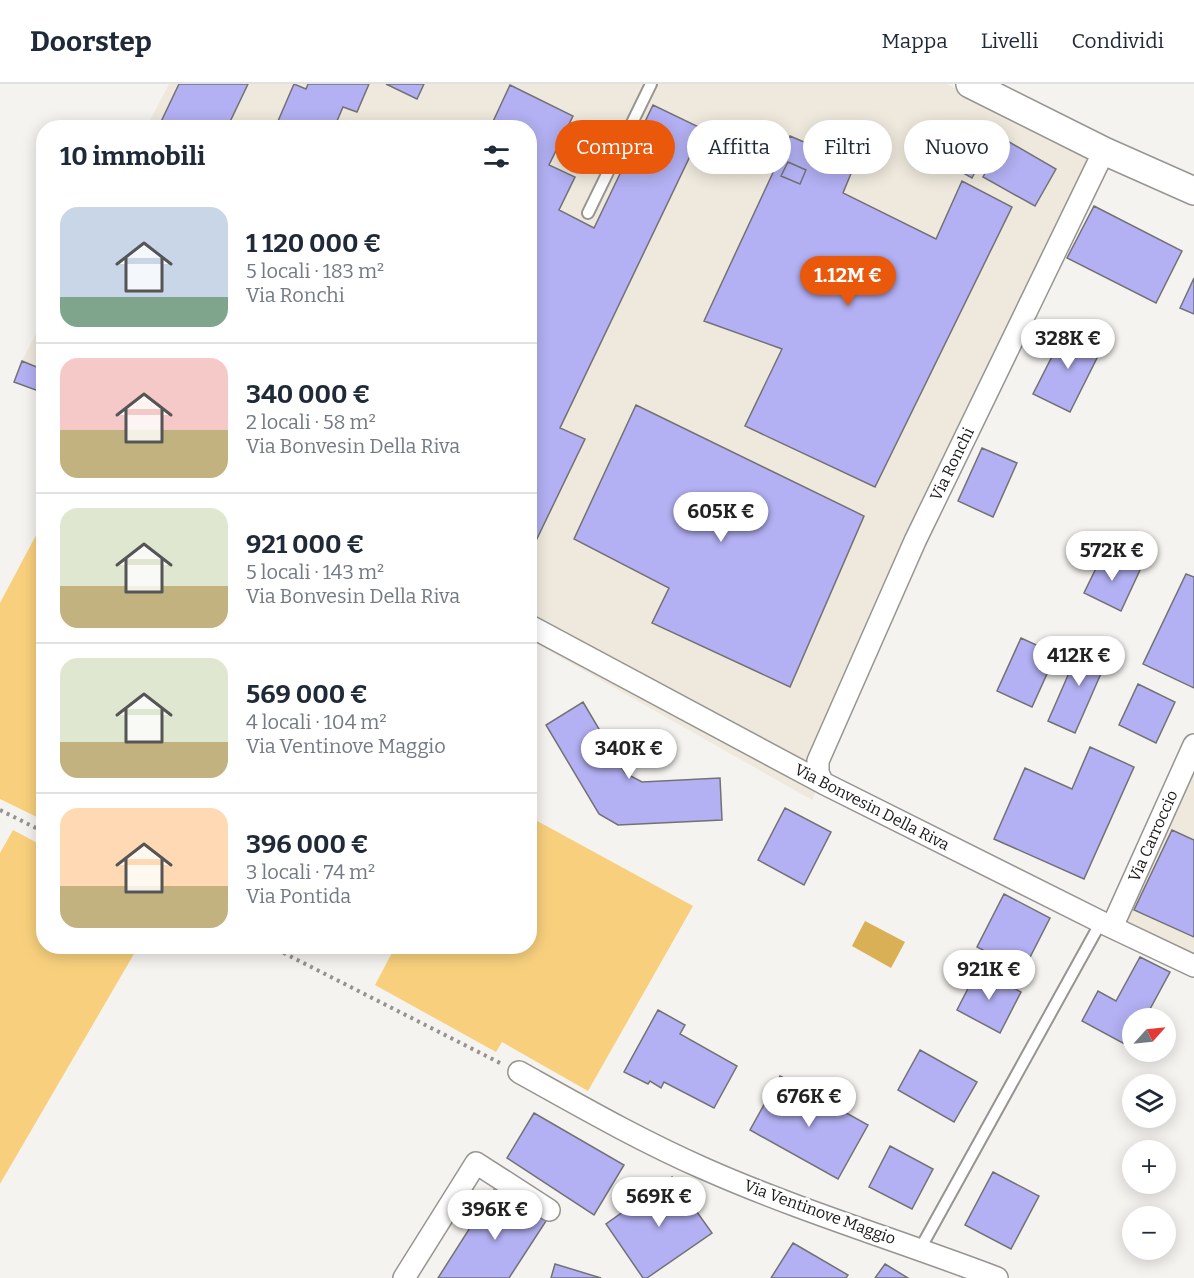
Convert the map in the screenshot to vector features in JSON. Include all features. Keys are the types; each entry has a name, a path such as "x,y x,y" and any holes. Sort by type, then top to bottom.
{"street":[{"path":"970,84 1104,151 1194,191"},
{"name":"Via Ronchi","path":"823,783 818,773 818,761 915,541 1104,151"},
{"name":"Via Bonvesin Della Riva","path":"537,630 823,783 1106,925 1194,966"},
{"name":"Via Carroccio","path":"1106,925 1194,745"},
{"name":"Via Ventinove Maggio","path":"519,1072 654,1146 708,1170 767,1194 997,1278"},
{"path":"404,1278 476,1163 549,1210"}],"lane":[{"path":"588,213 651,84"},
{"path":"920,1249 1106,925"}],"path":[{"path":"0,810 36,828"},
{"path":"286,954 519,1072"}],"shaded area":[{"path":"169,84 947,84 1100,161 812,800 537,644 537,120 150,120"},
{"path":"36,334 36,390 14,382"},
{"path":"36,535 36,817 0,799 0,603"},
{"path":"1194,761 1194,961 1114,924"},
{"path":"537,821 693,906 588,1091 502,1042 496,1052 375,985 391,954 537,954"},
{"path":"13,830 36,842 36,954 134,954 0,1184 0,853"},
{"path":"865,921 905,942 891,968 852,946"}],"building":[{"path":"179,84 248,84 231,120 162,120"},
{"path":"294,84 306,89 308,84 369,84 357,112 343,107 337,120 278,120"},
{"path":"386,84 424,84 417,99"},
{"path":"510,85 573,116 571,120 555,120 555,153 549,165 555,168 555,174 568,174 575,177 559,210 594,228 620,174 675,174 675,120 646,120 653,105 687,121 687,162 560,428 585,439 537,539 537,120 494,120"},
{"path":"791,136 803,142 803,174 851,174 843,193 936,239 962,181 1012,207 875,487 745,426 782,349 704,321 772,174 791,174"},
{"path":"1010,142 1056,169 1035,206 983,177 985,174 1010,174"},
{"path":"791,163 803,169 804,174 800,184 781,176 791,174"},
{"path":"1094,206 1182,251 1156,303 1067,258"},
{"path":"1194,278 1194,314 1180,308"},
{"path":"1067,327 1103,346 1070,412 1033,394"},
{"path":"22,361 36,367 36,390 14,382"},
{"path":"636,405 864,516 790,687 652,623 669,588 574,539"},
{"path":"982,448 1017,463 993,517 958,501"},
{"path":"1104,552 1140,570 1121,611 1084,593"},
{"path":"1186,574 1194,577 1194,688 1143,664"},
{"path":"1021,638 1056,654 1032,707 997,691"},
{"path":"1083,641 1110,653 1075,733 1048,721"},
{"path":"1138,684 1175,702 1156,743 1119,725"},
{"path":"583,702 625,773 642,782 720,778 722,820 618,825 599,814 546,725"},
{"path":"1090,747 1134,767 1084,879 994,839 1025,768 1072,789"},
{"path":"785,808 831,832 804,885 758,860"},
{"path":"1172,830 1194,840 1194,937 1134,910"},
{"path":"1004,894 1050,918 1023,971 977,947"},
{"path":"1140,957 1170,972 1151,1008 1122,1008 1122,1043 1082,1021 1098,991 1116,1001"},
{"path":"978,969 1021,992 1000,1033 957,1010"},
{"path":"658,1010 685,1025 680,1034 737,1066 714,1108 664,1082 661,1088 650,1081 648,1084 624,1072"},
{"path":"920,1050 977,1082 954,1122 898,1090"},
{"path":"780,1076 868,1125 838,1179 750,1130"},
{"path":"534,1113 624,1165 594,1215 507,1158"},
{"path":"890,1146 933,1169 912,1209 869,1187"},
{"path":"993,1172 1039,1196 1011,1249 965,1225"},
{"path":"672,1177 712,1233 647,1278 643,1278 606,1224"},
{"path":"494,1190 546,1221 509,1278 438,1278"},
{"path":"793,1243 848,1275 846,1278 771,1278"},
{"path":"555,1264 601,1278 551,1278"},
{"path":"885,1264 908,1278 875,1278"}]}
